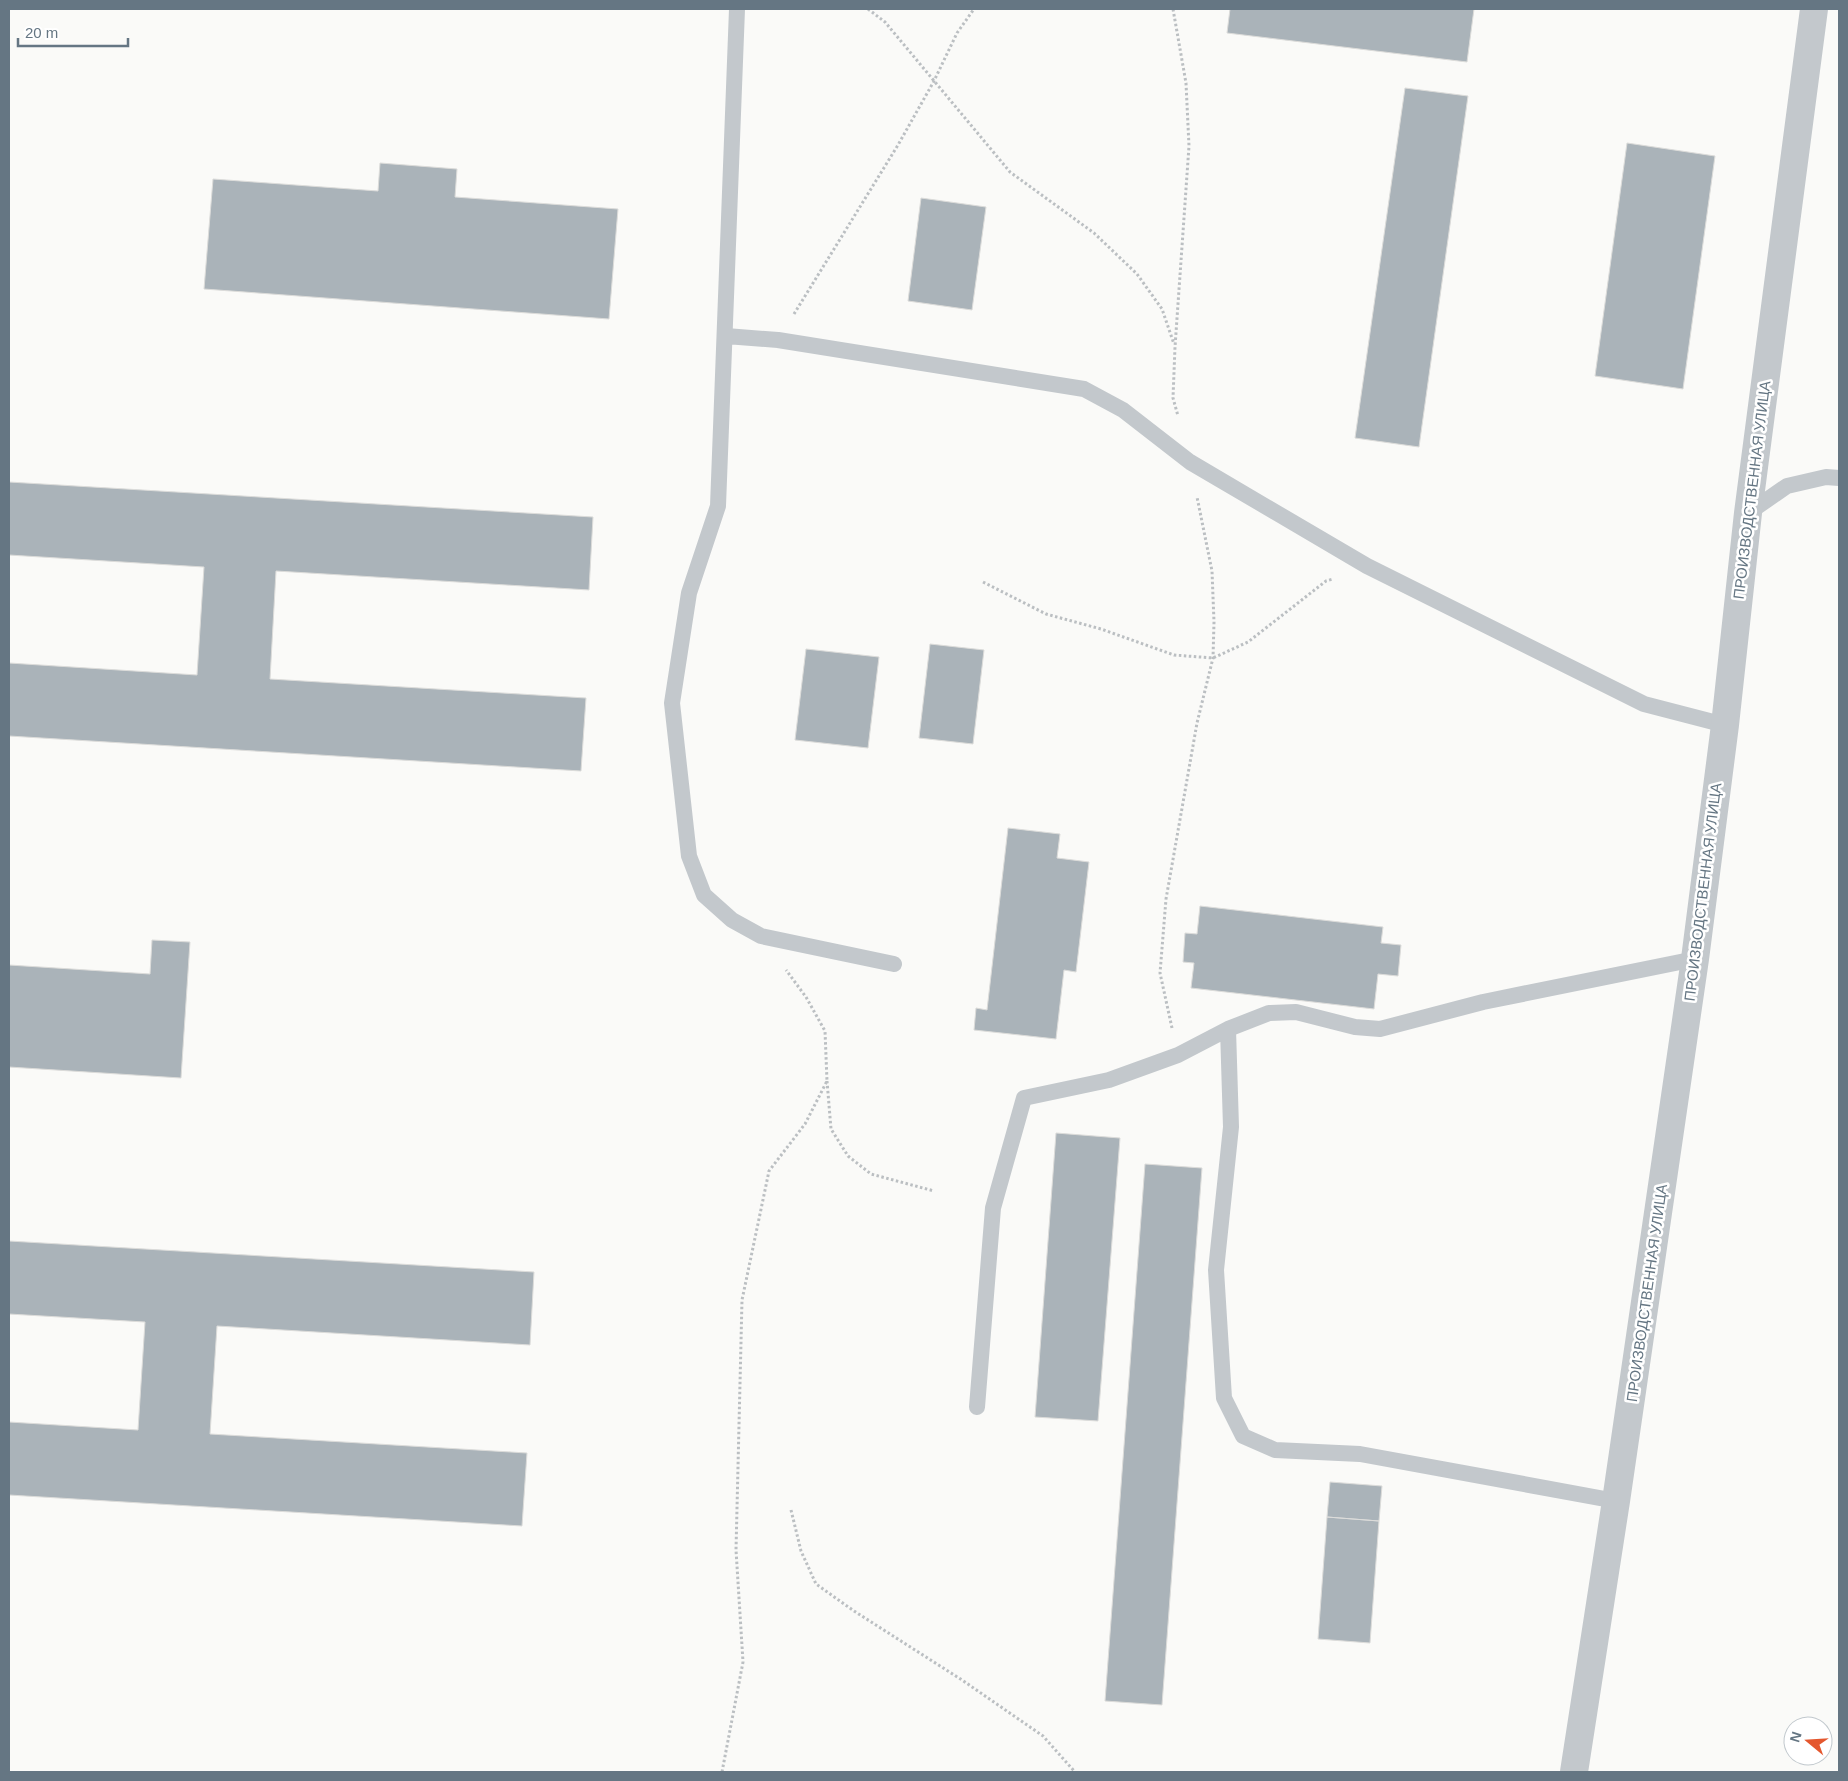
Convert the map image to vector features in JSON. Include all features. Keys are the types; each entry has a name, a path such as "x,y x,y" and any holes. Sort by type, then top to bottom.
{"street":[{"name":"ПРОИЗВОДСТВЕННАЯ УЛИЦА","path":"1574,1772 1616,1501 1695,959 1725,724 1748,513 1814,9"}],"lane":[{"path":"737,9 718,506 689,593 672,703 689,856 704,895 732,920 761,936 894,964"},
{"path":"726,336 778,340 1084,389 1124,410 1190,462 1367,566 1644,704 1725,724"},
{"path":"1748,513 1787,486 1826,477 1839,478"},
{"path":"977,1406 993,1208 1024,1098 1109,1080 1178,1055 1228,1029 1269,1013 1296,1012 1355,1027 1380,1029 1483,1002 1695,959"},
{"path":"1228,1029 1231,1127 1216,1270 1224,1398 1243,1436 1275,1450 1360,1454 1616,1501"}],"path":[{"path":"868,9 885,22 1010,172 1094,233 1137,274 1162,309 1175,346"},
{"path":"778,340 898,145 934,80 957,33 974,9"},
{"path":"1173,9 1186,83 1189,146 1173,398 1190,462 1212,571 1214,622 1213,658 1198,723 1166,899 1160,973 1178,1055"},
{"path":"982,582 1046,614 1101,629 1174,655 1213,658 1248,642 1326,582 1367,566"},
{"path":"761,936 806,997 825,1031 831,1129 848,1156 871,1174 934,1191"},
{"path":"722,1772 743,1662 736,1550 742,1300 769,1171 805,1124 827,1081"},
{"path":"791,1510 801,1551 816,1584 1044,1736 1075,1772"}],"building":[{"path":"1230,9 1474,9 1467,62 1227,33"},
{"path":"1405,88 1468,96 1419,447 1355,438"},
{"path":"1627,143 1715,156 1683,389 1595,376"},
{"path":"380,163 457,169 455,197 618,209 609,319 204,289 213,179 378,191"},
{"path":"921,198 986,207 972,310 908,301"},
{"path":"9,482 593,517 589,590 276,571 270,679 586,698 581,771 9,736 9,663 197,675 204,567 9,555"},
{"path":"930,644 984,650 973,744 919,738"},
{"path":"806,649 879,657 868,748 795,740"},
{"path":"1008,828 1060,834 1057,858 1089,862 1076,972 1064,970 1056,1039 974,1030 976,1008 987,1010"},
{"path":"1200,906 1383,927 1381,943 1401,945 1398,976 1378,974 1374,1009 1191,988 1194,963 1183,962 1185,933 1197,934"},
{"path":"152,940 190,942 181,1078 9,1067 9,965 150,974"},
{"path":"1056,1133 1120,1138 1098,1421 1035,1417"},
{"path":"1145,1164 1202,1168 1162,1705 1105,1701"},
{"path":"9,1241 534,1272 530,1345 217,1326 210,1434 527,1453 522,1526 9,1495 9,1422 138,1430 145,1322 9,1314"},
{"path":"1330,1482 1382,1486 1379,1521 1327,1517"},
{"path":"1327,1517 1379,1521 1370,1643 1318,1639"}]}
